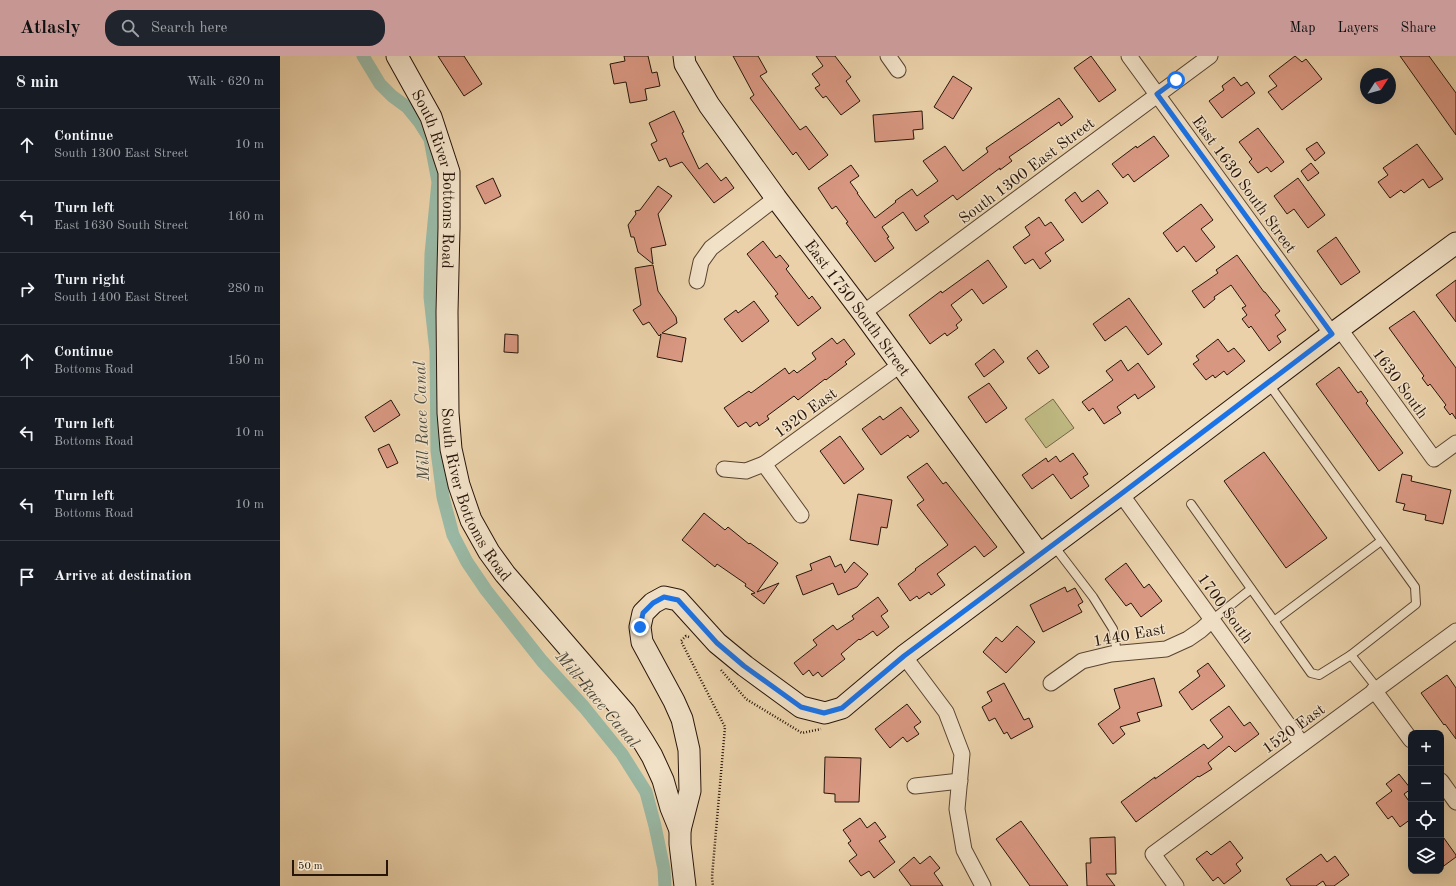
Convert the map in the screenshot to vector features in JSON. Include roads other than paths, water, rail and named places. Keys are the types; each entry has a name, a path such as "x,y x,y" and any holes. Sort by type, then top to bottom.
{"street":[{"name":"South River Bottoms Road","path":"397,56 431,117 449,172 447,312 449,431 454,468 471,520 489,552 505,574 624,714 644,741 663,780 671,808 680,830 680,844 685,886"},
{"name":"East 1750 South Street","path":"684,56 685,64 710,105 776,198 863,313 900,365 1046,549"},
{"path":"888,56 898,70"},
{"name":"East 1630 South Street","path":"1129,56 1336,331"},
{"name":"South 1300 East Street","path":"863,313 1210,56"},
{"path":"697,281 701,262 711,248 776,198"},
{"path":"680,830 690,791 689,750 682,719 642,642 640,627 643,613 653,603 664,597 678,600 717,643 744,666 801,707 824,713 842,708 904,656 1336,331 1456,243"},
{"name":"1630 South","path":"1336,331 1434,459 1456,444"},
{"name":"1320 East","path":"724,469 746,471 764,464 900,365"},
{"path":"764,464 801,515"},
{"name":"1700 South","path":"1121,494 1302,744"},
{"name":"1440 East","path":"1051,684 1082,661 1117,653 1166,649 1188,639 1212,620"},
{"name":"1520 East","path":"1176,886 1152,854 1456,631"},
{"path":"904,656 946,712 962,754 957,809 964,850 983,886"},
{"path":"1376,689 1408,736"},
{"path":"915,786 960,782"},
{"path":"1444,785 1456,802"}],"lane":[{"path":"1191,504 1311,673 1319,675 1351,655 1416,604 1415,587 1380,541 1268,383"},
{"path":"1274,621 1380,541"},
{"path":"1046,549 1093,597 1113,629 1117,653"},
{"path":"1212,620 1251,589"},
{"path":"1351,655 1376,689"}],"waterway":[{"name":"Mill Race Canal","path":"363,56 380,84 392,96 407,107 420,123 430,139 438,182 431,254 430,297 436,351 437,451 443,497 453,535 467,562 486,590 542,661 584,707 622,754 646,792 664,869 665,886"}]}
